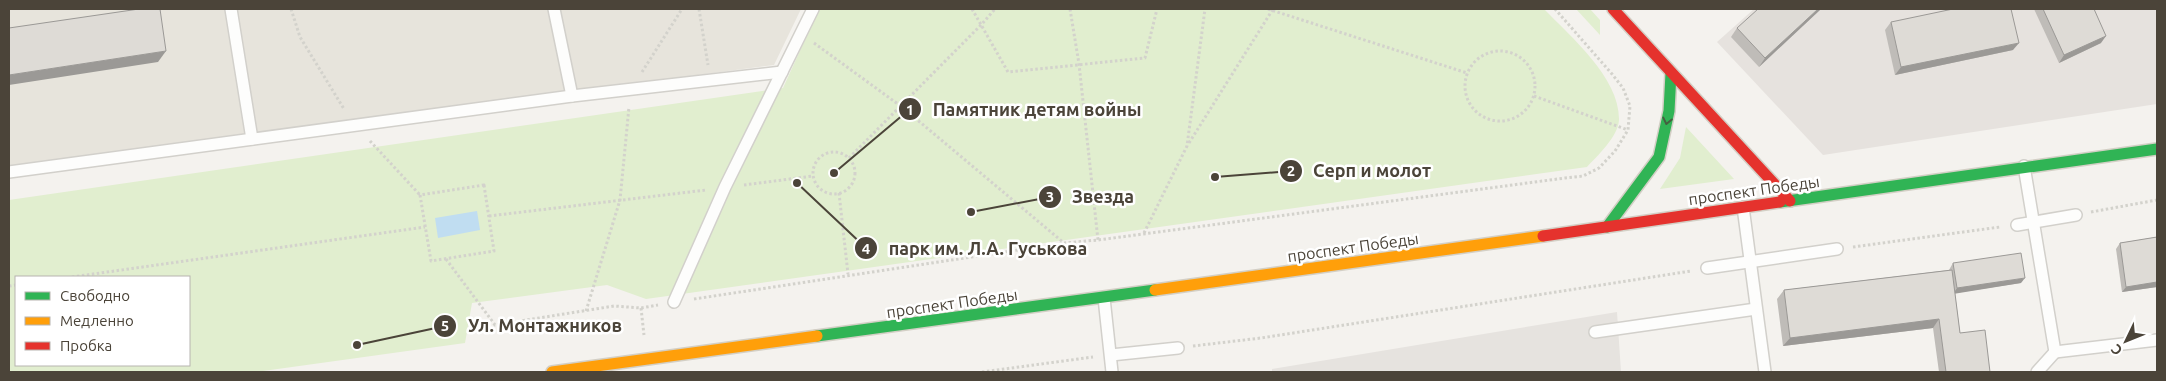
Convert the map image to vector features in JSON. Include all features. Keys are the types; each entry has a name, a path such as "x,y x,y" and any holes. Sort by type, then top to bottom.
{"main road":[{"path":"1613,9 1790,201"},
{"path":"1607,228 1659,157 1669,111 1672,73"},
{"name":"проспект Победы","path":"552,372 1607,228 2024,166 2157,150"}],"lane":[{"path":"231,9 252,139"},
{"path":"554,9 572,96"},
{"path":"674,302 725,187 813,9"},
{"path":"9,172 572,96 782,72"},
{"path":"2024,166 2055,352"},
{"path":"1743,207 1765,372"},
{"path":"2017,224 2076,215"},
{"path":"1707,268 1837,249"},
{"path":"1104,298 1112,372"},
{"path":"1595,332 1756,309"},
{"path":"2037,372 2055,352 2157,340"},
{"path":"1111,354 1178,348"}],"path":[{"path":"586,311 620,200 630,89 682,9"},
{"path":"698,9 710,80"},
{"path":"972,9 1008,72 1145,58 1157,9"},
{"path":"849,158 995,9"},
{"path":"1070,9 1079,64 1098,240"},
{"path":"1187,146 1205,9"},
{"path":"1268,9 1467,73"},
{"path":"446,259 494,325 614,306 640,308 848,274 1064,243 1583,176 1599,168 1615,152 1628,130 1630,106 1623,88 1555,9"},
{"path":"1144,234 1187,146 1273,10"},
{"path":"801,34 902,106 1064,243"},
{"path":"1506,51 1517,54 1533,72 1536,84 1534,96 1529,106 1516,117 1500,121 1489,119 1479,114 1471,106 1466,96 1465,84 1467,73 1473,63 1488,53 1506,51"},
{"path":"1534,96 1628,130"},
{"path":"837,152 849,158 855,169 855,176 849,187 833,194 822,190 813,176 815,163 824,154 837,152"},
{"path":"489,216 813,176"},
{"path":"484,185 489,216 494,251 430,261 420,195 484,185"},
{"path":"838,193 848,274"},
{"path":"2076,215 2157,200"},
{"path":"1837,249 2017,224"},
{"path":"79,276 425,227"},
{"path":"1178,348 1261,338 1707,268"},
{"path":"640,308 645,337"},
{"path":"982,372 1111,354"}],"shaded area":[{"path":"9,9 801,9 774,65 9,166"},
{"path":"1754,9 2157,9 2157,104 1823,155 1717,42"},
{"path":"1617,312 1621,372 1272,372 1272,369"}],"green space":[{"path":"819,9 1544,9 1580,45 1603,74 1612,89 1617,104 1619,120 1611,139 1587,167 646,299 607,285 472,303 465,343 256,372 9,372 9,200 783,88"},
{"path":"1576,9 1590,9 1600,20 1600,35"},
{"path":"1686,127 1734,179 1660,189 1680,158"}],"water":[{"path":"477,211 480,230 438,238 435,218"}],"building":[{"path":"139,9 160,9 166,51 9,75 9,28"},
{"path":"1758,9 1818,9 1765,58 1737,28"},
{"path":"1953,9 2011,9 2019,43 1901,67 1891,22"},
{"path":"2043,9 2094,9 2106,36 2064,55"},
{"path":"2157,237 2157,282 2126,287 2120,243"},
{"path":"2021,253 2025,278 1957,288 1953,263"},
{"path":"1952,270 1960,333 1985,330 1990,372 1946,372 1939,319 1790,338 1784,290"}],"traffic: fast":[{"path":"1607,227 1659,157 1669,111 1671,73"},
{"path":"1780,202 2157,149"},
{"path":"817,336 1155,290"}],"traffic: slow":[{"path":"1155,290 1543,236"},
{"path":"552,372 817,336"}],"traffic: jam":[{"path":"1613,9 1790,201"},
{"path":"1543,236 1780,202"}],"place":[{"name":"Памятник детям войны","path":"834,173"},
{"name":"Серп и молот","path":"1215,177"},
{"name":"парк им. Л.А. Гуськова","path":"797,183"},
{"name":"Звезда","path":"971,212"},
{"name":"Ул. Монтажников","path":"357,345"}]}
